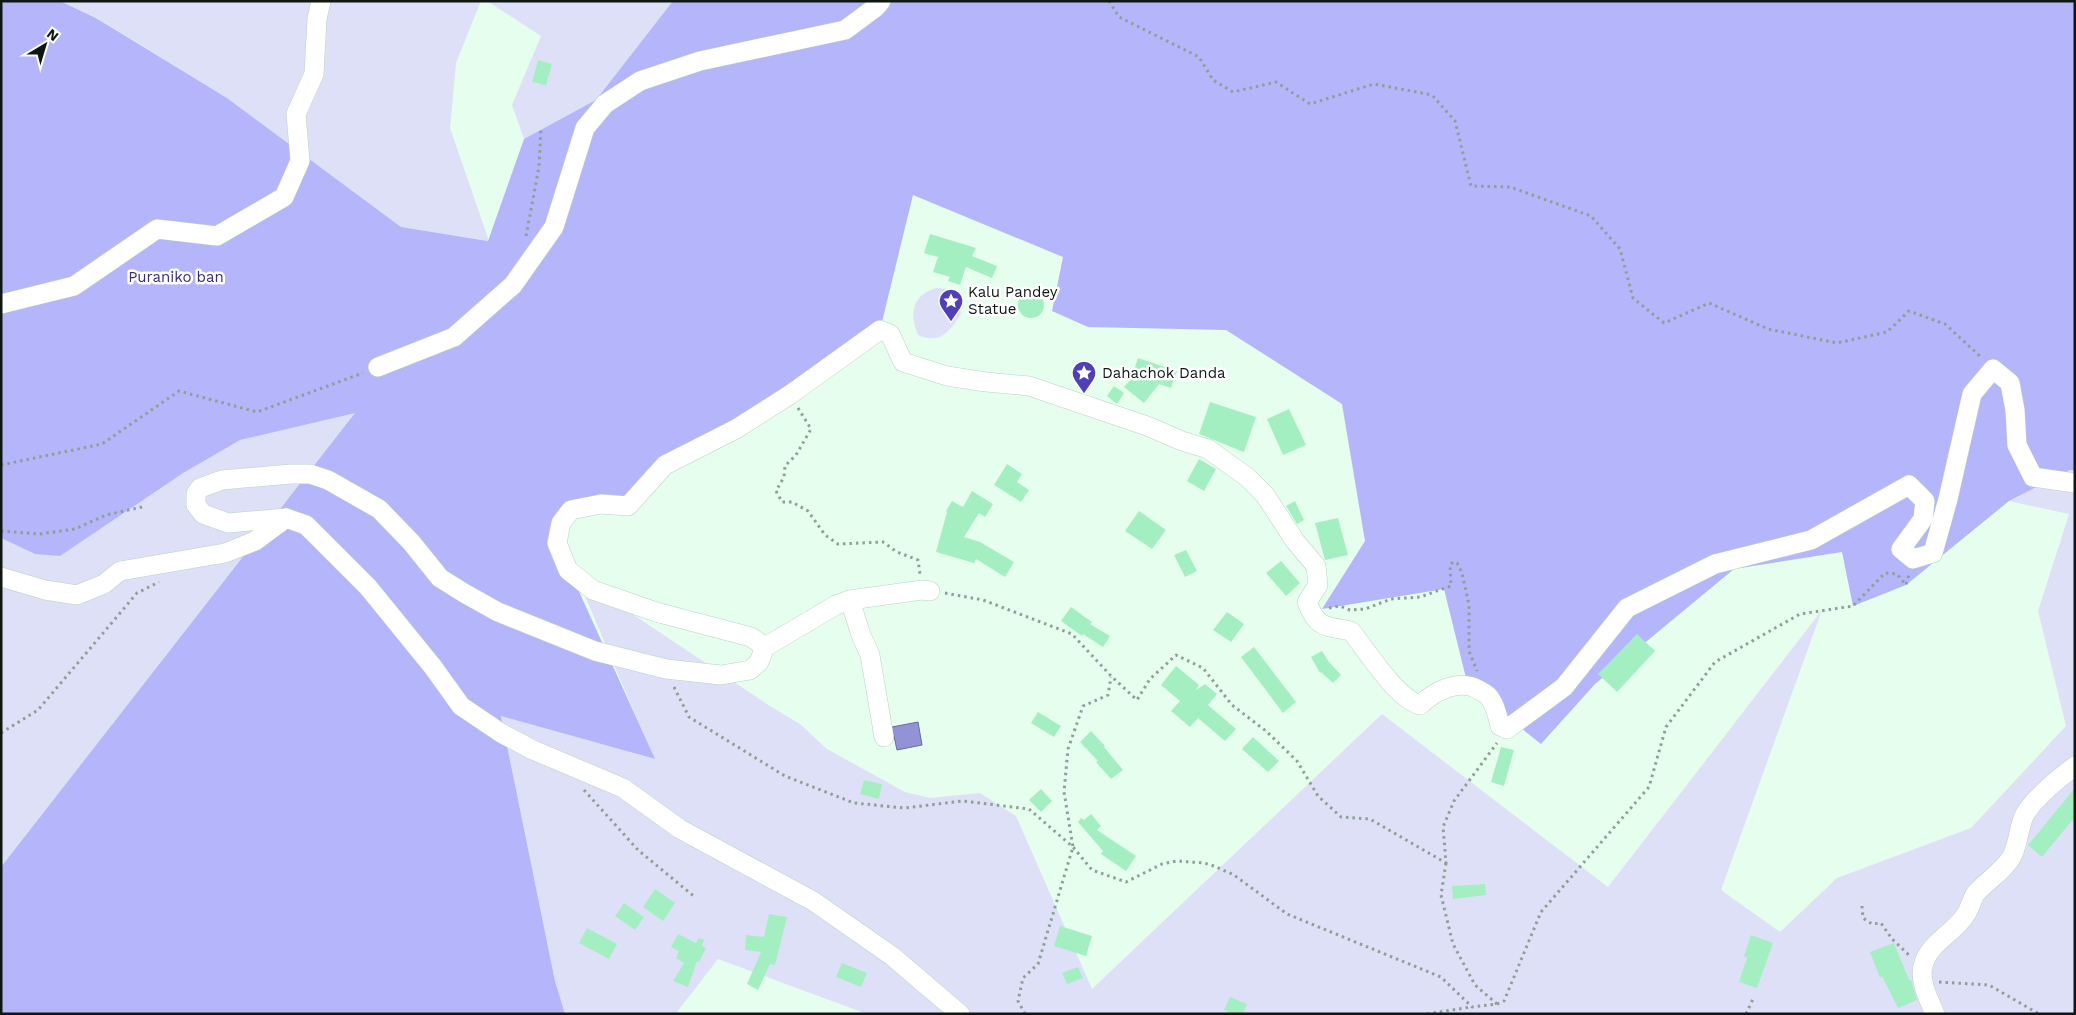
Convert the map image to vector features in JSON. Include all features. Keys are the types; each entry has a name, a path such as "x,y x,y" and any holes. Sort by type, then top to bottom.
{"street":[{"path":"1,304 74,286 156,229 217,236 284,197 300,161 296,114 314,74 321,1"},
{"path":"378,367 454,338 513,285 554,227 585,128 605,104 640,82 700,61 845,30 876,8 881,1"},
{"path":"764,647 751,637 656,612 593,590 568,570 557,543 561,523 571,510 601,504 628,506 665,465 736,429 791,394 880,330 890,334 903,362 911,366 947,376 1029,386 1208,449 1247,477 1265,495 1295,541 1316,566 1318,586 1307,602 1314,619 1325,627 1351,631 1391,682 1410,702 1420,705 1430,696 1446,688 1460,685 1474,687 1489,696 1500,726 1508,729 1564,687 1627,608 1715,564 1811,540 1909,485 1924,500 1924,519 1901,549 1913,559 1933,553 1972,394 1993,370 2010,383 2015,410 2017,445 2033,477 2075,483"},
{"path":"926,590 850,600 836,605 764,647 759,662 750,670 721,674 666,670 595,651 498,612 464,593 440,578 411,542 379,509 328,480 310,474 222,480 200,488 196,494 196,505 203,514 228,523 286,518 306,526 368,587 433,667 461,706 501,733 533,750 624,788 680,829 813,901 892,956 960,1014"},
{"path":"1,577 44,590 77,595 104,584 120,570 225,553 255,541 286,518"},
{"path":"850,600 861,635 870,655 884,737"},
{"path":"1935,1014 1923,983 1923,966 1929,953 1966,916 1975,894 1999,873 2012,857 2025,814 2051,784 2075,766"}],"path":[{"path":"1109,1 1119,17 1199,57 1213,80 1233,92 1276,82 1310,104 1374,84 1432,95 1455,121 1471,186 1510,187 1590,216 1620,249 1633,298 1664,323 1709,303 1768,329 1837,343 1887,332 1908,311 1945,324 1993,370"},
{"path":"525,238 539,167 541,127"},
{"path":"1,464 102,444 179,391 257,412 378,367"},
{"path":"791,394 811,429 796,455 785,466 784,477 776,491 782,502 792,502 808,511 824,535 838,544 883,542 897,552 918,560 926,590 983,600 1072,634 1111,676 1137,700 1150,679 1176,655 1203,668 1232,705 1266,730 1297,761 1318,796 1341,817 1370,819 1446,863"},
{"path":"1,531 40,534 76,529 106,515 142,507"},
{"path":"1427,1014 1497,1004 1504,1000 1509,992 1541,912 1649,787 1666,727 1714,662 1800,614 1854,606 1885,573 1897,574 1906,585 1913,559"},
{"path":"1311,612 1340,606 1350,610 1365,608 1390,599 1420,598 1434,594 1452,586 1450,565 1453,562 1457,563 1462,573 1469,605 1468,651 1489,696"},
{"path":"1,733 38,710 137,593 160,582"},
{"path":"666,670 689,717 785,776 854,803 904,808 963,801 1029,810 1074,847 1092,870 1126,882 1162,864 1177,861 1204,863 1214,866 1234,875 1287,914 1441,977 1472,1007"},
{"path":"1025,1014 1018,1001 1023,978 1038,964 1074,847 1064,792 1068,749 1083,706 1108,695 1111,676"},
{"path":"1497,1004 1475,986 1453,944 1441,896 1446,863 1443,826 1454,801 1508,729"},
{"path":"580,786 638,850 696,898"},
{"path":"1746,1014 1753,999"}],"shaded area":[{"path":"60,1 481,1 456,63 450,128 489,241 401,227 227,98 97,18"},
{"path":"487,1 684,1 605,104 524,139 512,105 541,36"},
{"path":"936,288 948,289 957,296 961,314 944,335 926,338 918,335 913,313 917,300 928,291"},
{"path":"356,412 1,867 1,538 35,554 240,440"},
{"path":"2070,470 2075,470 2075,1014 867,1014 718,959 677,1012 678,1014 565,1014 555,981 501,716 654,759 577,577 800,724 827,749 905,792 930,798 980,793 1016,816 1092,989 1382,714 1608,887 1822,610 1721,890 1780,932 1837,878 1971,828 2066,726 2038,611 2069,514 2009,501"},
{"path":"918,722 922,745 897,750 892,727"}],"green space":[{"name":"Puraniko ban","path":"1,1 60,1 96,18 227,98 401,227 488,241 524,139 596,100 673,1 2075,1 2075,470 2070,470 2009,501 1906,585 1853,606 1842,552 1734,569 1595,684 1541,744 1468,686 1444,589 1322,609 1365,541 1342,404 1226,330 1088,327 1052,311 1063,257 913,195 880,330 665,465 628,506 571,510 557,543 655,759 501,716 555,981 565,1014 1,1014 1,867 355,413 240,440 183,473 60,556 35,554 1,538"}],"building":[{"path":"538,60 552,64 546,85 532,82"},
{"path":"930,234 976,248 972,256 997,266 992,278 966,267 960,285 948,281 950,277 933,272 938,257 924,253"},
{"path":"1031,292 1040,296 1044,305 1040,314 1031,318 1022,314 1018,305 1022,296"},
{"path":"1138,358 1177,371 1171,388 1159,384 1144,403 1124,387 1131,379"},
{"path":"1114,386 1124,393 1117,404 1107,396"},
{"path":"1210,402 1256,417 1244,452 1199,434"},
{"path":"1289,409 1306,445 1283,455 1267,419"},
{"path":"1199,459 1216,469 1204,491 1187,481"},
{"path":"1007,464 1022,474 1017,482 1029,490 1021,502 994,485"},
{"path":"972,491 993,504 985,517 979,513 964,537 980,542 1014,562 1005,577 976,559 974,563 936,552 946,511 952,501 963,507"},
{"path":"1295,501 1304,520 1297,524 1286,506"},
{"path":"1139,511 1166,530 1152,549 1125,531"},
{"path":"1338,518 1348,555 1325,560 1315,523"},
{"path":"1186,550 1197,571 1185,577 1174,555"},
{"path":"1281,561 1300,583 1286,596 1266,573"},
{"path":"1071,607 1092,622 1090,624 1110,636 1103,647 1083,634 1082,636 1061,621"},
{"path":"1227,612 1244,624 1231,642 1213,630"},
{"path":"1637,634 1655,651 1617,692 1598,674"},
{"path":"1254,647 1296,702 1283,713 1241,657"},
{"path":"1322,651 1341,675 1333,683 1320,673 1311,657"},
{"path":"1176,666 1199,685 1196,690 1205,684 1217,694 1208,705 1236,729 1225,741 1198,718 1190,727 1171,711 1180,701 1161,685"},
{"path":"1038,712 1061,726 1054,737 1031,723"},
{"path":"1091,731 1123,770 1111,779 1096,762 1098,761 1080,742"},
{"path":"1253,737 1279,761 1268,772 1242,749"},
{"path":"1501,747 1514,750 1504,786 1491,782"},
{"path":"864,780 882,784 879,799 860,794"},
{"path":"2075,788 2075,817 2042,857 2028,845"},
{"path":"1041,789 1052,801 1041,812 1029,800"},
{"path":"1091,814 1101,826 1097,830 1136,856 1126,871 1101,854 1103,851 1078,822 1081,818 1084,820"},
{"path":"1485,884 1486,895 1453,899 1452,886"},
{"path":"655,889 675,903 663,921 643,907"},
{"path":"624,903 644,917 635,930 615,916"},
{"path":"769,914 787,917 775,965 770,964 758,990 747,984 761,952 745,950 746,935 764,937"},
{"path":"1060,926 1092,936 1086,956 1054,946"},
{"path":"587,928 617,944 609,959 579,943"},
{"path":"678,934 696,943 699,938 704,940 702,946 706,948 699,962 697,961 688,987 673,981 684,963 676,958 679,951 671,947"},
{"path":"1751,935 1773,943 1757,988 1739,982 1747,958 1744,956"},
{"path":"1894,943 1909,980 1911,980 1917,1000 1898,1008 1882,976 1880,978 1870,952"},
{"path":"842,963 867,973 861,987 836,977"},
{"path":"1078,967 1083,978 1067,984 1062,973"},
{"path":"1230,997 1247,1004 1243,1014 1232,1014 1224,1010"}],"place":[{"name":"Kalu Pandey Statue","path":"951,322"},
{"name":"Dahachok Danda","path":"1084,394"}]}
